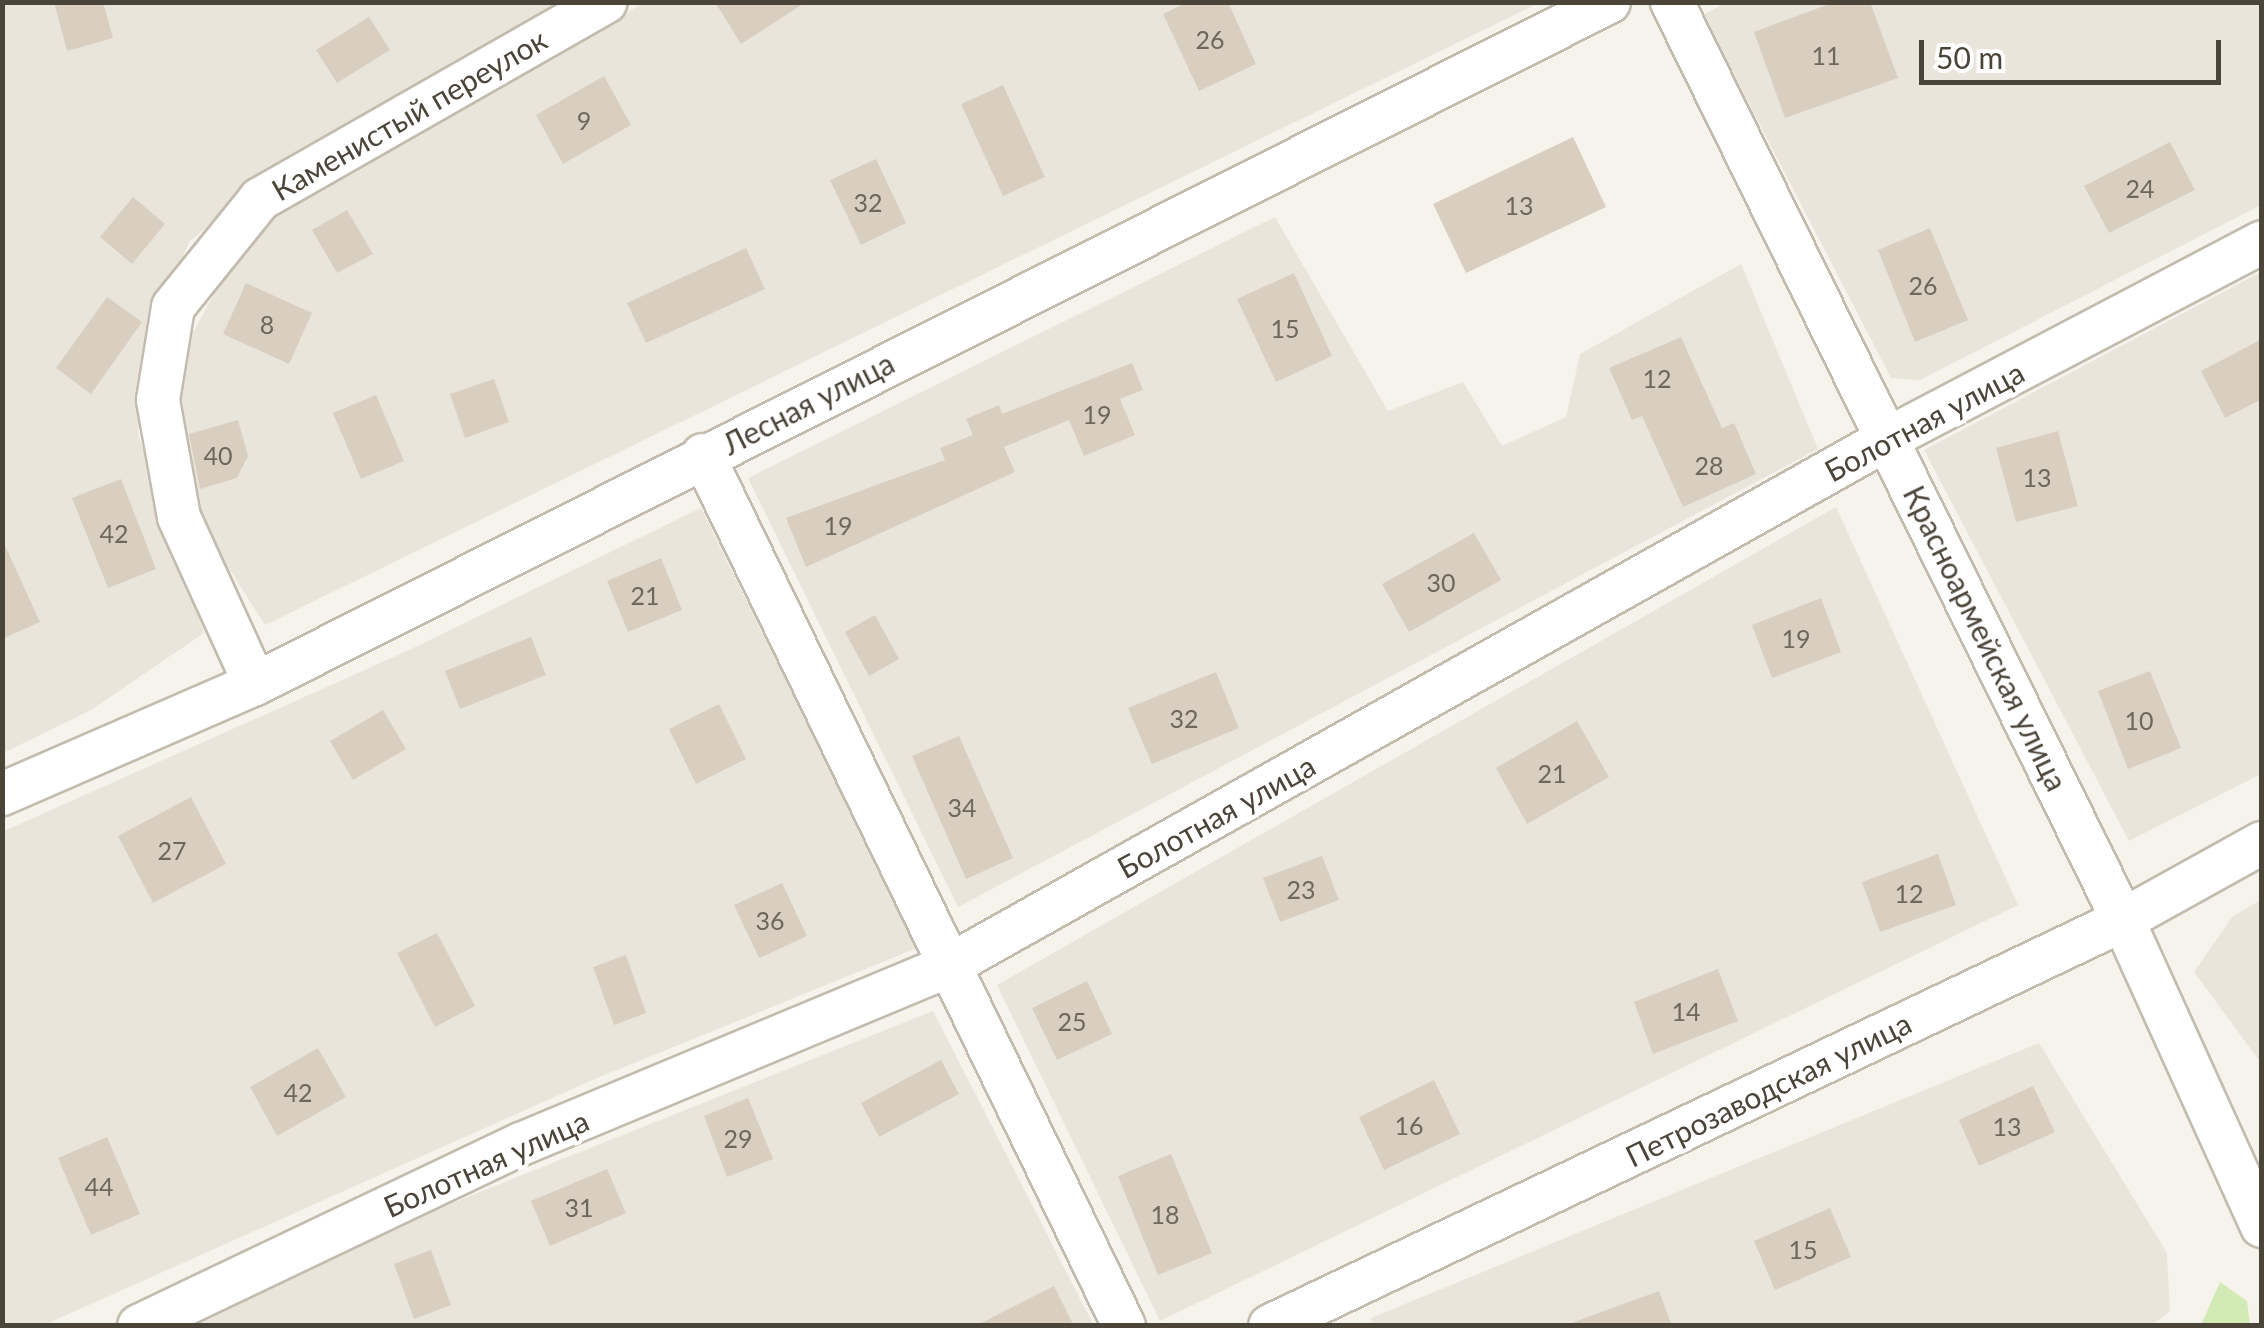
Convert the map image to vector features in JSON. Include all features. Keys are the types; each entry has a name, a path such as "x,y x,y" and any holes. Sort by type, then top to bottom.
{"street":[{"name":"Каменистый переулок","path":"255,684 180,517 158,400 173,308 260,199 606,2"},
{"name":"Лесная улица","path":"2,794 255,684 702,455 1609,2"},
{"name":"Красноармейская улица","path":"1672,2 1890,438 2123,920 2262,1226"},
{"name":"Болотная улица","path":"139,1326 521,1144 950,965 1890,438 2262,242"},
{"path":"702,455 1124,1326"},
{"name":"Петрозаводская улица","path":"1270,1326 1353,1308 2123,920 2262,844"}],"shaded area":[{"path":"1727,2 2261,3 2261,205 1920,380 1891,378 1703,15"},
{"path":"3,3 566,3 296,151 189,242 147,341 138,434 204,633 91,710 3,753"},
{"path":"643,3 1539,3 265,625 198,520 174,431 191,336 247,234 286,196 486,97"},
{"path":"1275,217 1388,411 1463,382 1502,446 1566,417 1580,354 1741,264 1818,449 958,907 748,478"},
{"path":"2261,272 2261,774 2129,841 1924,450"},
{"path":"1836,507 2018,905 1160,1321 997,985"},
{"path":"701,508 917,948 590,1081 44,1325 3,1325 2,832 407,651"},
{"path":"2261,900 2261,1063 2194,972 2233,916"},
{"path":"933,1011 1094,1326 194,1326 435,1210"},
{"path":"2039,1043 2167,1253 2170,1311 2151,1326 1373,1326 1371,1318"}],"green space":[{"path":"2220,1282 2247,1301 2250,1325 2201,1325"}],"building":[{"path":"54,2 103,2 113,38 67,51"},
{"path":"715,2 806,2 741,44"},
{"path":"1188,2 1228,2 1256,64 1199,91 1163,14"},
{"path":"1835,2 1870,2 1898,78 1785,118 1754,32"},
{"path":"369,17 390,50 337,83 316,50"},
{"path":"604,76 631,125 563,164 536,115"},
{"path":"1003,85 1045,177 1003,196 961,104"},
{"path":"1573,137 1606,207 1466,273 1433,204"},
{"path":"2170,142 2195,190 2109,233 2084,186"},
{"path":"876,159 906,223 861,245 830,180"},
{"path":"133,197 165,224 132,264 100,237"},
{"path":"347,210 373,254 337,273 312,230"},
{"path":"1930,228 1968,320 1915,342 1878,250"},
{"path":"746,248 765,289 646,343 627,303"},
{"path":"1294,273 1332,356 1276,382 1237,299"},
{"path":"246,283 312,313 289,364 223,334"},
{"path":"107,297 142,322 91,394 56,368"},
{"path":"1681,337 1722,428 1734,423 1756,474 1683,507 1642,416 1632,420 1609,368"},
{"path":"2262,339 2262,399 2225,418 2201,371"},
{"path":"1132,363 1143,390 1120,399 1135,435 1084,456 1069,420 1004,447 1015,472 806,567 786,518 945,460 940,448 973,435 966,419 999,405 1002,414"},
{"path":"494,379 509,422 465,438 450,394"},
{"path":"376,395 404,461 361,479 333,413"},
{"path":"238,420 248,456 237,478 200,489 189,434"},
{"path":"2058,431 2078,506 2016,522 1996,448"},
{"path":"121,479 156,569 108,588 72,498"},
{"path":"1474,533 1501,580 1409,632 1382,584"},
{"path":"2,539 40,622 2,639"},
{"path":"661,558 682,610 628,632 607,581"},
{"path":"1821,598 1841,652 1772,678 1752,625"},
{"path":"875,615 899,659 869,676 845,632"},
{"path":"531,637 546,675 460,709 445,671"},
{"path":"2150,671 2181,748 2128,769 2098,691"},
{"path":"1216,672 1239,728 1152,764 1128,708"},
{"path":"719,704 746,759 696,784 669,729"},
{"path":"383,710 406,749 353,780 330,741"},
{"path":"1577,721 1609,777 1527,824 1496,768"},
{"path":"959,736 1013,858 966,879 912,756"},
{"path":"191,797 226,864 153,903 118,836"},
{"path":"1938,854 1956,905 1880,932 1862,882"},
{"path":"1322,856 1339,900 1280,922 1263,878"},
{"path":"782,883 807,936 759,958 734,905"},
{"path":"437,933 475,1006 435,1027 397,953"},
{"path":"626,955 646,1013 614,1025 593,967"},
{"path":"1718,969 1738,1021 1653,1054 1634,1002"},
{"path":"1087,981 1112,1034 1057,1060 1032,1008"},
{"path":"318,1048 346,1097 277,1136 250,1087"},
{"path":"941,1060 959,1094 879,1137 861,1103"},
{"path":"1434,1080 1460,1134 1384,1170 1359,1117"},
{"path":"2033,1086 2055,1132 1979,1166 1959,1120"},
{"path":"748,1098 773,1159 727,1177 704,1116"},
{"path":"107,1137 140,1214 91,1235 58,1158"},
{"path":"1171,1154 1212,1253 1158,1275 1118,1176"},
{"path":"607,1169 626,1213 550,1246 531,1201"},
{"path":"1830,1208 1851,1257 1775,1290 1754,1241"},
{"path":"431,1250 451,1305 414,1319 394,1264"},
{"path":"1054,1286 1074,1326 975,1326"},
{"path":"1659,1291 1672,1326 1575,1326 1574,1322"}]}
